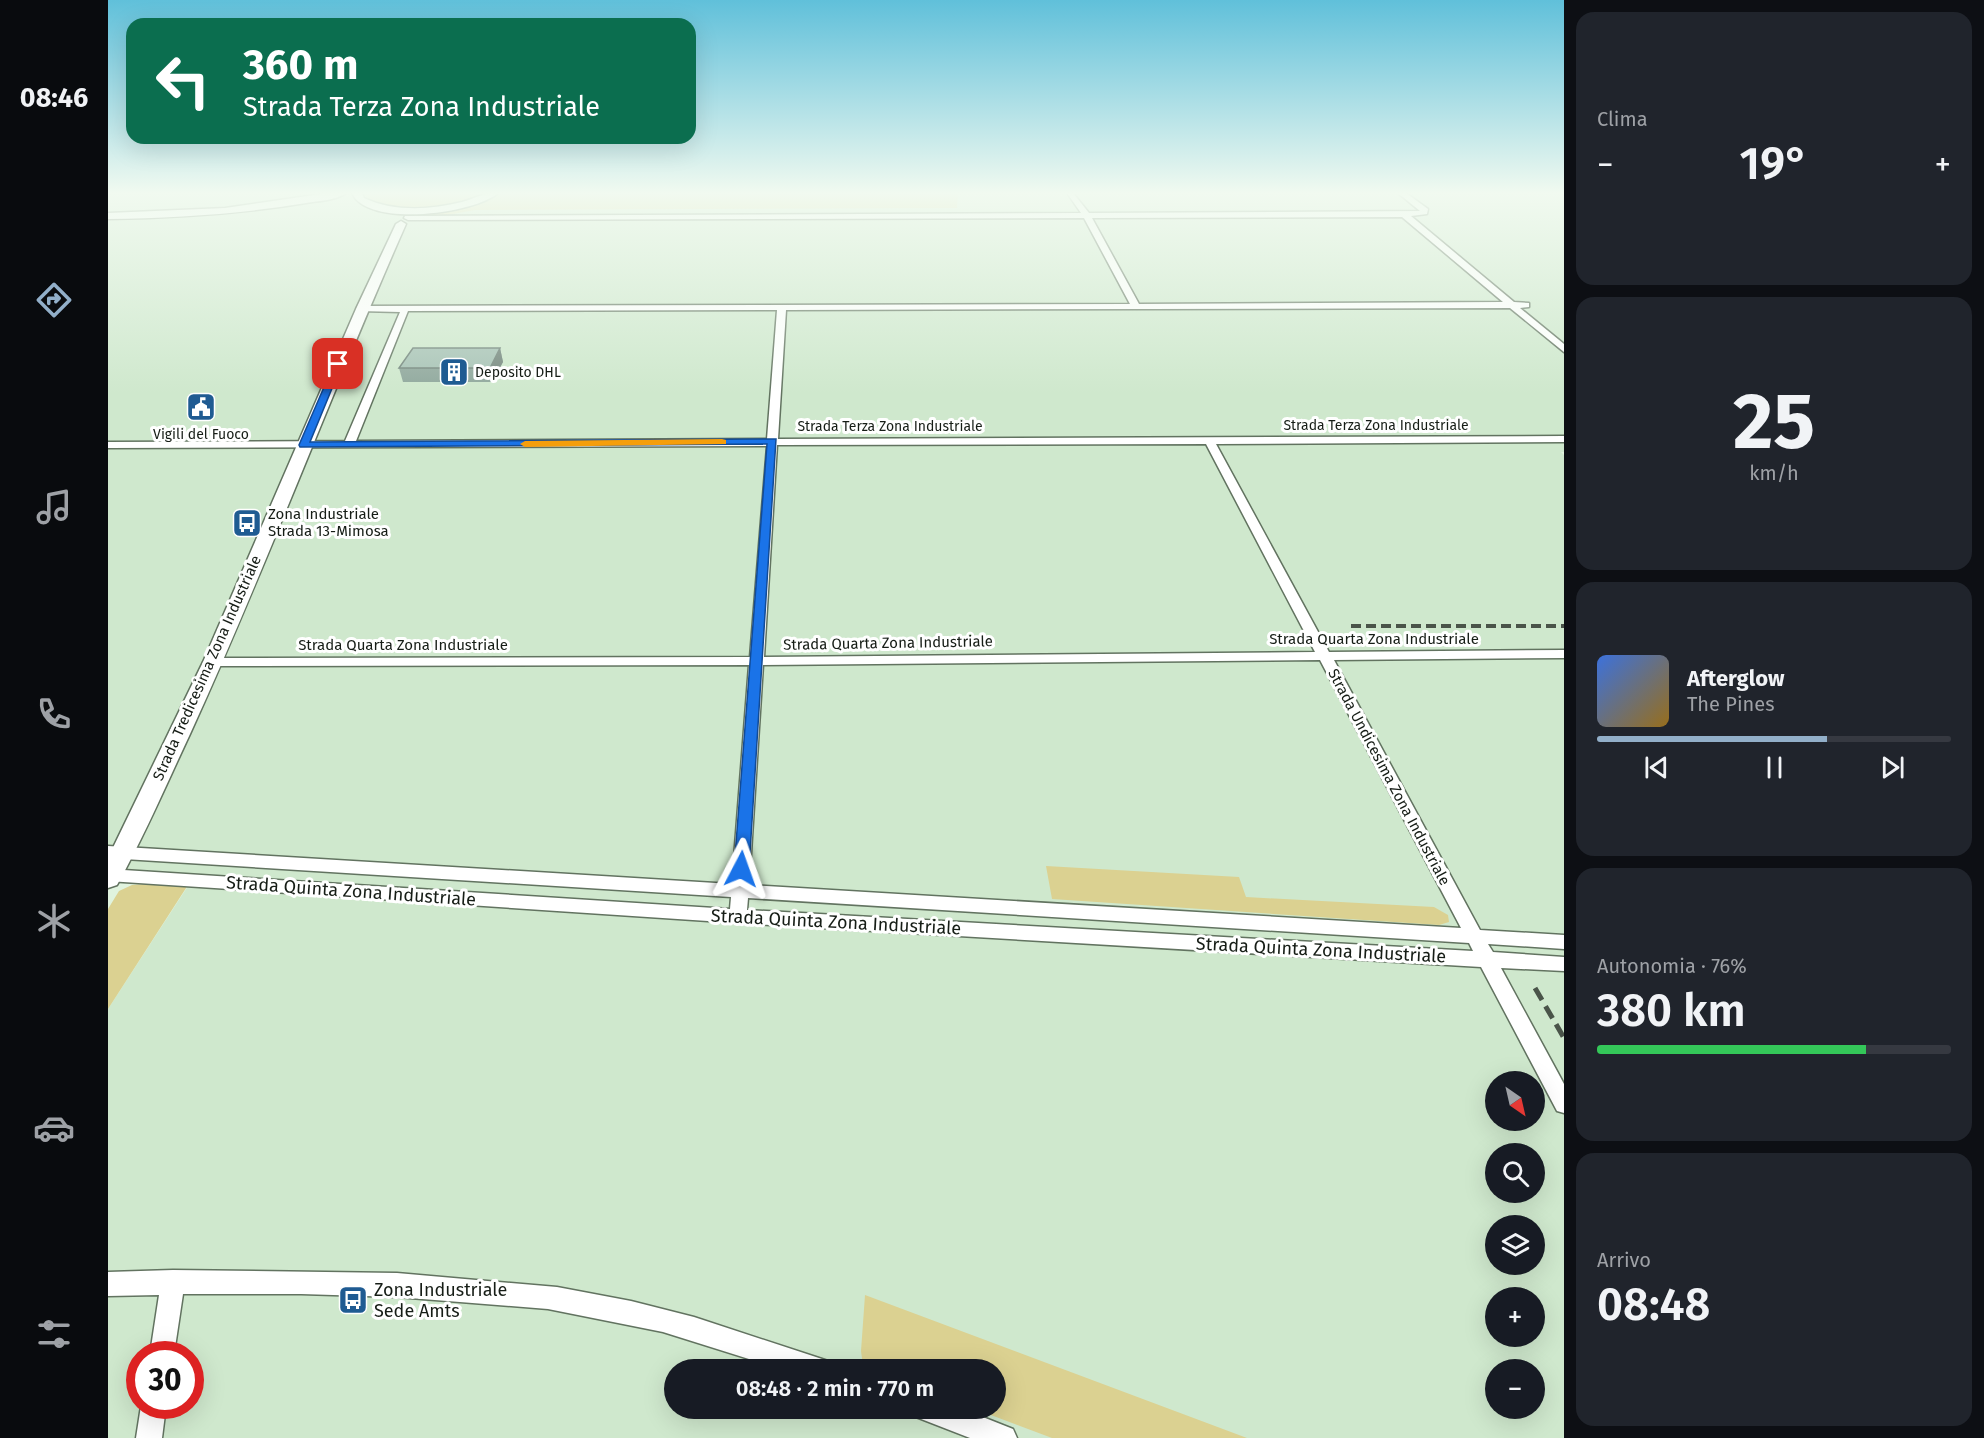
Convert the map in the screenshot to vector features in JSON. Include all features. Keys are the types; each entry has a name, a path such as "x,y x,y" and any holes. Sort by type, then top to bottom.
{"main road":[{"name":"Strada Tredicesima Zona Industriale","path":"111,867 213,662 362,309 385,260"}],"street":[{"path":"1111,260 1136,306"},
{"path":"1459,260 1564,349"},
{"path":"1473,260 1564,337"},
{"path":"362,309 1526,305"},
{"path":"738,916 782,307"},
{"path":"349,444 405,309"},
{"name":"Strada Terza Zona Industriale","path":"108,454 302,449 1521,443 1564,439"},
{"name":"Strada Terza Zona Industriale","path":"1521,443 1564,447"},
{"name":"Strada Terza Zona Industriale","path":"108,445 302,449 349,444 465,448"},
{"name":"Strada Undicesima Zona Industriale","path":"1211,445 1564,1104"},
{"name":"Strada Quarta Zona Industriale","path":"213,662 756,661 1564,654"},
{"name":"Strada Quinta Zona Industriale","path":"111,867 740,892 1564,942"},
{"name":"Strada Quinta Zona Industriale","path":"111,867 738,916 1564,964"},
{"path":"857,923 859,899"},
{"path":"108,1284 258,1281 438,1286 564,1300 682,1324 742,1341 790,1359"},
{"path":"164,1341 173,1282"},
{"path":"149,1438 152,1419"},
{"path":"953,1419 1004,1438"}],"shaded area":[{"path":"108,260 1564,260 1564,452 1561,452 1564,455 1564,1438 108,1438 108,1009 188,886 108,883"},
{"path":"1046,866 1239,877 1246,897 1434,907 1448,915 1449,922 1439,925 1052,899"},
{"path":"132,885 188,885 108,1009 108,909 119,891"},
{"path":"865,1295 1247,1438 1052,1438 1002,1419 1006,1419 1006,1359 862,1359"}],"building":[{"path":"413,348 500,348 490,368 399,368"}],"railway":[{"path":"1351,626 1564,626"},
{"path":"1535,988 1564,1038"}],"slow traffic":[{"path":"525,444 722,442"}],"place":[{"name":"Deposito DHL","path":"454,372"},
{"name":"Vigili del Fuoco","path":"201,407"},
{"name":"Zona Industriale Strada 13-Mimosa","path":"247,523"},
{"name":"Zona Industriale Sede Amts","path":"353,1300"}],"route":[{"path":"338,364 304,445 773,441 741,869"}]}
